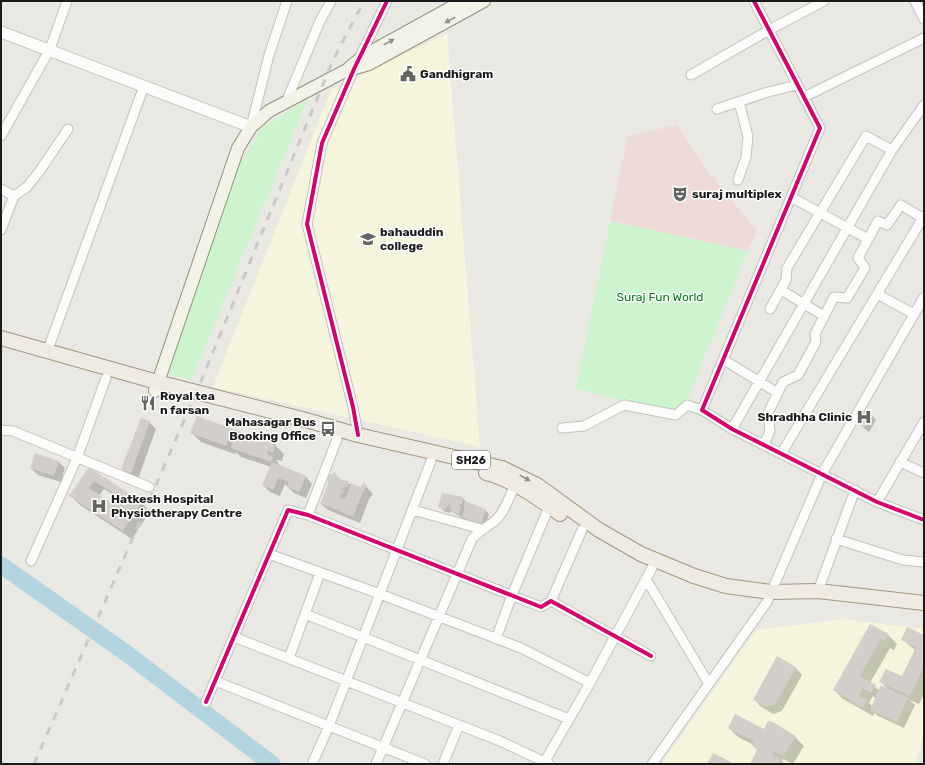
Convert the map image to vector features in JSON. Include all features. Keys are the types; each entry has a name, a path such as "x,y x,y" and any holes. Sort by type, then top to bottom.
{"main road":[{"path":"156,386 238,148 251,127 269,111 287,100 353,67 463,1"},
{"path":"353,67 369,64 484,1"},
{"name":"SH26","path":"1,338 156,386 337,439 497,476 548,501 641,554 700,578 726,586 769,597 818,591 924,603"},
{"name":"SH26","path":"1,347 106,378 156,386 306,420 358,435 502,468 537,485 548,501 582,530 649,573 735,596 815,600 924,611"}],"street":[{"path":"1,136 50,49 67,1"},
{"path":"1,32 50,49 251,127 269,55 287,1"},
{"path":"287,100 320,21 331,1"},
{"path":"358,435 353,407 307,224 322,143 353,67 387,1"},
{"path":"702,410 820,128 754,1"},
{"path":"691,75 769,30 824,1"},
{"path":"915,1 924,19"},
{"path":"804,97 924,38"},
{"path":"717,109 798,85"},
{"path":"47,352 144,86"},
{"path":"738,180 746,157 748,136 739,102"},
{"path":"732,429 846,227 892,150 924,105"},
{"path":"1,230 14,196 27,186 39,172 68,129"},
{"path":"770,309 786,280 787,268 866,136 892,150"},
{"path":"1,189 14,196"},
{"path":"791,197 868,239"},
{"path":"764,445 770,431 768,413 783,382 798,375 816,342 815,334 834,297 847,298 865,268 858,258 878,221 887,225 901,205 924,218 781,454"},
{"path":"781,290 824,316"},
{"path":"877,294 914,314"},
{"path":"652,764 769,597 822,474 924,297"},
{"path":"724,360 778,393"},
{"path":"31,562 77,458 106,378"},
{"path":"562,428 584,426 624,406 676,415 686,405 702,410 732,429 878,502 924,520"},
{"path":"878,502 924,422"},
{"path":"1,430 13,431 149,487"},
{"path":"308,515 337,439"},
{"path":"312,764 346,681 431,461"},
{"path":"900,462 924,473"},
{"path":"376,764 472,538 481,529 493,523 501,514 515,485"},
{"path":"818,591 855,490"},
{"path":"496,639 548,501"},
{"path":"206,702 288,510 308,515 541,607 551,601 582,530"},
{"path":"413,510 481,529"},
{"path":"836,539 903,560 924,562"},
{"path":"269,554 439,616 521,648 590,684"},
{"path":"289,658 320,573"},
{"path":"649,573 709,684"},
{"path":"234,637 402,702 547,763 569,719 590,684 649,573"},
{"path":"551,601 651,656"},
{"path":"305,614 569,719"},
{"path":"215,681 425,764"},
{"path":"443,764 459,725"},
{"path":"528,764 532,756"}],"shaded area":[{"name":"bahauddin college","path":"447,33 480,447 213,387 331,90"},
{"path":"677,125 706,169 757,231 748,251 610,221 628,136"},
{"path":"842,619 924,629 924,736 915,764 661,764 756,630"}],"green space":[{"path":"308,99 191,381 167,373 238,167 263,127"},
{"name":"Suraj Fun World","path":"610,221 748,251 681,415 576,389"}],"building":[{"path":"863,409 873,415 864,428 854,422"},
{"path":"197,416 276,444 273,453 268,451 267,454 273,457 271,462 231,448 233,441 229,439 226,446 190,433"},
{"path":"141,418 150,421 131,473 121,469"},
{"path":"35,453 59,461 54,476 30,468"},
{"path":"272,462 306,476 299,492 287,487 289,482 278,478 273,490 262,485"},
{"path":"89,467 142,502 123,531 69,496","holes":["94,481 118,496 113,504 89,488"]},
{"path":"335,472 339,479 348,481 348,487 344,487 346,489 341,488 345,493 341,493 340,497 345,499 351,483 361,487 364,482 367,486 353,517 339,511 341,509 337,510 320,504 328,484 328,476"},
{"path":"442,493 463,497 462,504 460,504 459,507 461,506 459,514 450,511 452,506 449,509 450,503 445,510 438,507"},
{"path":"464,501 486,509 481,524 462,517"},
{"path":"870,624 889,634 885,641 881,639 860,676 876,685 871,693 863,688 859,696 867,700 863,708 833,690"},
{"path":"907,627 924,635 924,666 910,696 879,682 886,669 902,676 916,647 901,640"},
{"path":"777,656 796,667 776,704 766,707 753,700"},
{"path":"881,685 908,698 897,722 870,710"},
{"path":"735,714 764,729 768,721 771,721 796,736 783,756 774,751 772,754 781,759 779,764 750,764 757,750 752,745 754,741 728,728"},
{"path":"713,753 735,764 707,764"}],"waterway":[{"path":"1,565 126,653 272,764"}],"railway":[{"path":"34,764 197,391 333,60 364,1"}],"cycle path":[{"path":"358,435 353,407 307,224 322,143 354,69 387,1"},
{"path":"754,1 820,128 702,410 732,429 877,502 924,520"},
{"path":"206,702 288,510 308,515 541,607 551,601 651,656"}],"place":[{"name":"Gandhigram","path":"408,74"},
{"name":"suraj multiplex","path":"680,194"},
{"name":"bahauddin college","path":"368,239"},
{"name":"Royal tea n farsan","path":"148,403"},
{"name":"Shradhha Clinic","path":"864,417"},
{"name":"Mahasagar Bus Booking Office","path":"328,429"},
{"name":"Hatkesh Hospital Physiotherapy Centre","path":"99,506"}]}
